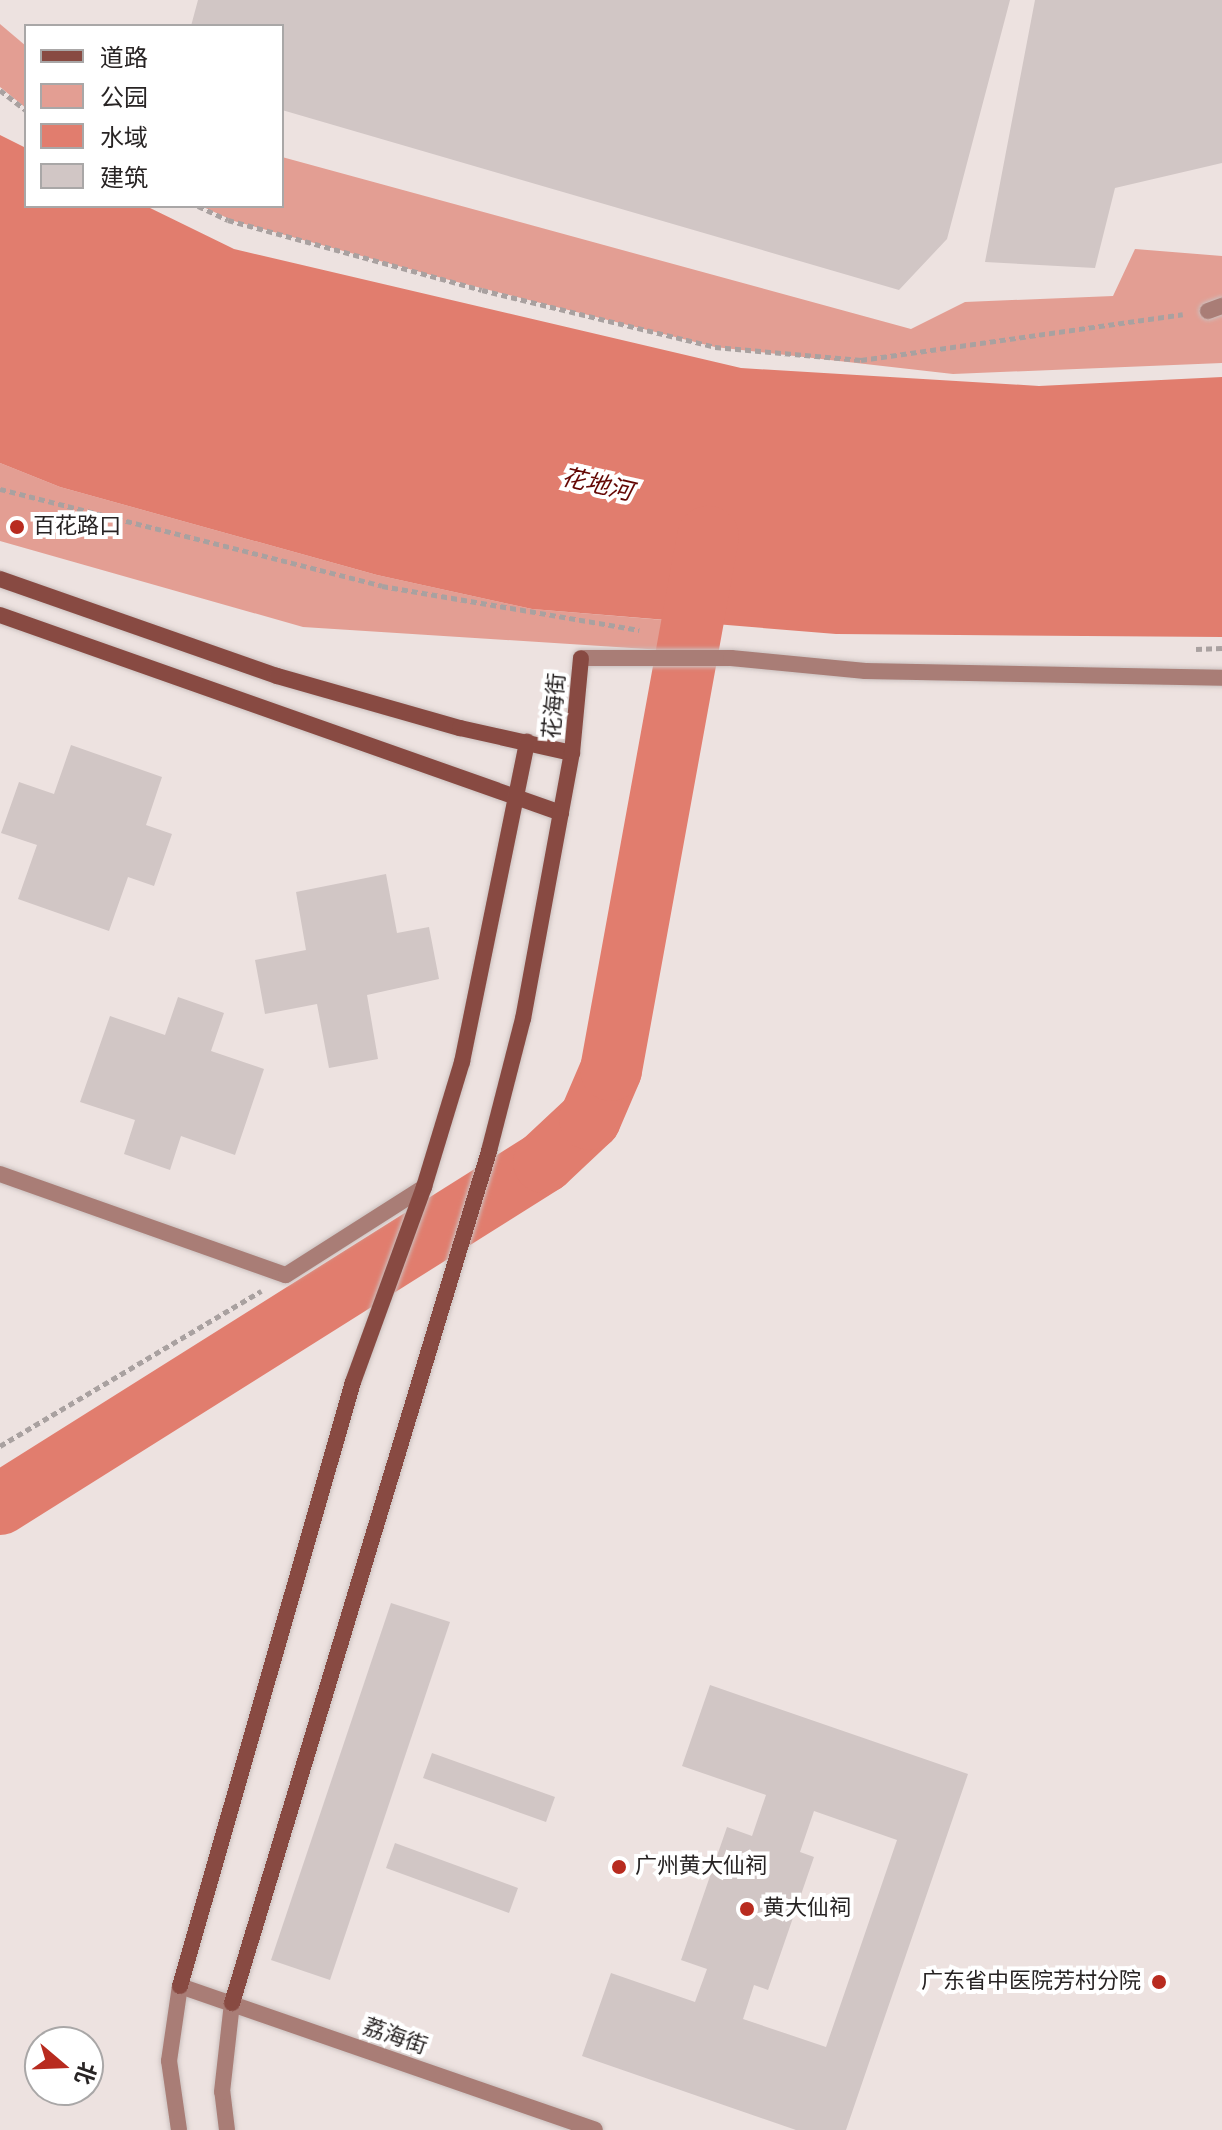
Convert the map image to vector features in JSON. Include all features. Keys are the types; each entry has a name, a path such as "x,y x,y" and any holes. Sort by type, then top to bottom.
{"street":[{"name":"花海街","path":"0,579 277,676 460,728 572,753 581,658 737,659 865,671 1222,678"},
{"path":"0,615 561,813"},
{"path":"179,2130 169,2061 180,1986 353,1382 424,1187 462,1062 527,742"},
{"path":"227,2130 222,2092 232,2003 489,1151 523,1019 572,753"},
{"path":"0,1174 286,1275 424,1187"},
{"name":"荔海街","path":"180,1986 595,2130"}],"path":[{"path":"0,90 24,108"},
{"path":"202,208 228,220 482,290 715,347 861,360 1215,308"},
{"path":"0,489 382,586 646,631"},
{"path":"0,1446 286,1275"}],"green space":[{"path":"0,24 24,44 24,106 0,87"},
{"path":"284,158 911,329 965,302 1113,296 1135,249 1222,256 1222,363 953,374 715,347 453,281 234,221 205,208 284,208"},
{"path":"0,463 60,487 377,575 532,609 676,621 678,651 303,627 0,541"}],"water":[{"name":"花地河","path":"0,135 24,147 24,208 150,208 234,249 741,368 1039,386 1222,377 1222,637 836,634 532,609 377,575 60,487 0,463"}],"building":[{"path":"198,0 1010,0 947,239 899,290 284,111 284,24 192,24"},
{"path":"1035,0 1222,0 1222,163 1115,188 1095,268 985,262"},
{"path":"71,745 162,777 146,825 172,834 154,886 128,877 109,931 18,899 37,845 1,833 19,782 54,794"},
{"path":"386,874 397,933 429,927 439,979 367,995 378,1059 329,1068 317,1004 265,1014 255,960 306,950 296,892"},
{"path":"178,997 224,1013 211,1051 264,1069 235,1155 181,1136 170,1170 124,1154 135,1120 80,1102 110,1016 165,1035"},
{"path":"391,1603 450,1622 330,1980 271,1960"},
{"name":"黄大仙祠","path":"710,1685 968,1774 846,2130 796,2130 582,2056 611,1973 695,2002 707,1969 681,1960 727,1827 752,1836 766,1795 682,1766","holes":["814,1811 897,1840 826,2047 743,2019 754,1985 768,1990 814,1857 800,1852"]},
{"path":"432,1753 555,1797 546,1822 423,1778"},
{"path":"395,1843 518,1888 509,1913 386,1868"}],"waterway":[{"path":"0,1504 544,1162 590,1119 611,1070 708,537"}],"place":[{"name":"百花路口","path":"17,527"},
{"name":"广州黄大仙祠","path":"619,1867"},
{"name":"黄大仙祠","path":"747,1909"},
{"name":"广东省中医院芳村分院","path":"1159,1982"}]}
